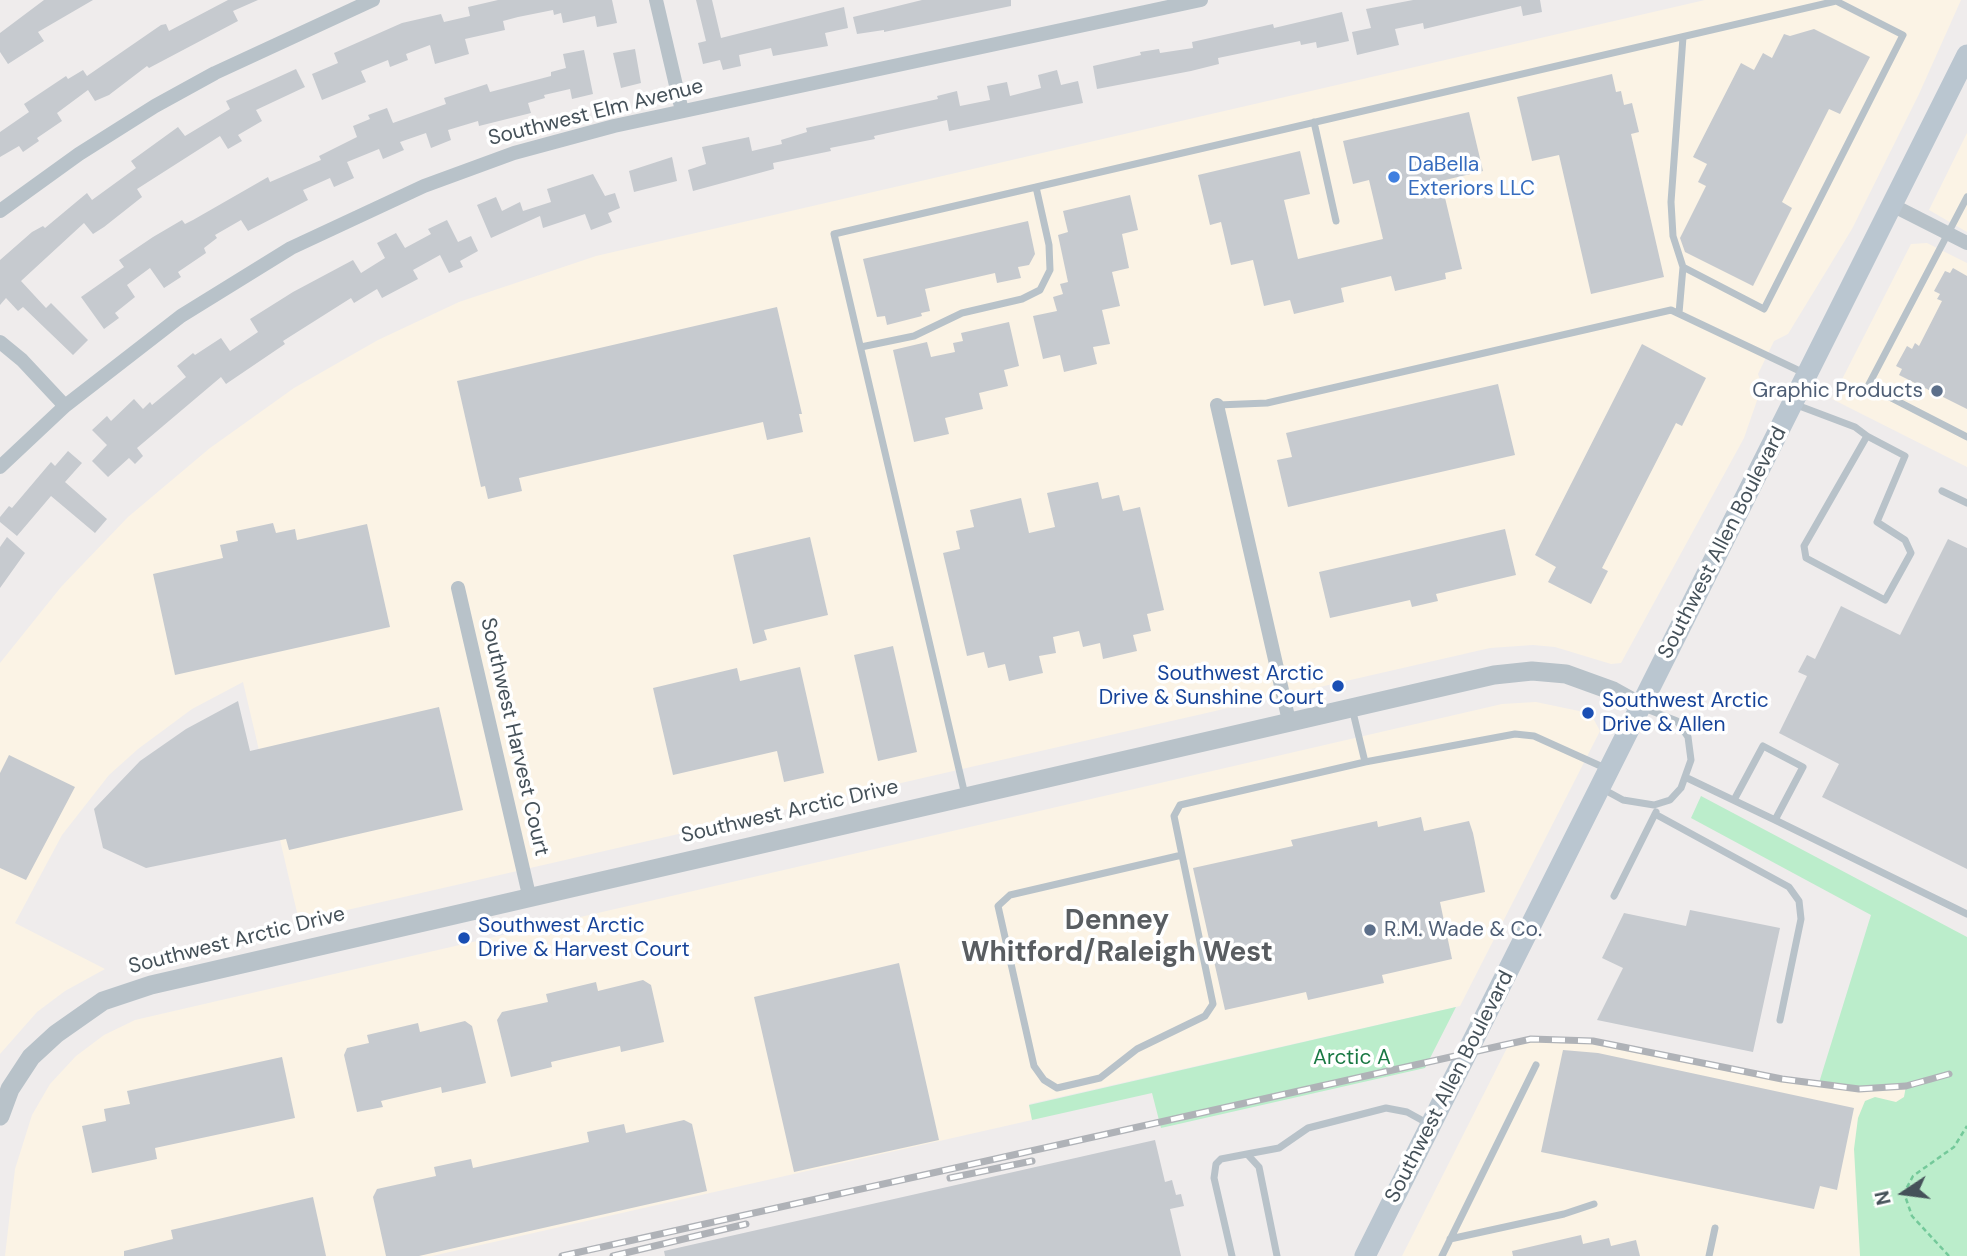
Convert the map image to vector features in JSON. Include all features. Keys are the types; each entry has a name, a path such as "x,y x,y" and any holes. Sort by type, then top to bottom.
{"main road":[{"name":"Southwest Allen Boulevard","path":"1365,1256 1967,55"}],"street":[{"path":"0,211 79,154 155,106 215,73 373,0"},
{"path":"656,0 682,111"},
{"name":"Southwest Elm Avenue","path":"0,467 65,406 181,316 292,248 424,186 514,153 682,111 1201,0"},
{"path":"1892,205 1967,243"},
{"path":"0,342 22,360 65,406"},
{"path":"1217,405 1289,722"},
{"name":"Southwest Harvest Court","path":"458,588 528,895"},
{"name":"Southwest Arctic Drive","path":"0,1116 10,1089 31,1057 56,1034 103,1001 150,985 528,895 1494,675 1532,671 1566,674 1613,691 1640,706"}],"lane":[{"path":"965,795 834,234 1836,1 1903,35 1764,309 1684,267"},
{"path":"1679,313 1684,267 1673,236 1671,202 1683,37"},
{"path":"1314,122 1336,221"},
{"path":"861,347 914,336 962,313 1022,299 1040,290 1050,270 1049,245 1036,187"},
{"path":"1967,197 1868,386 1967,437"},
{"path":"1217,405 1267,403 1671,310 1808,375"},
{"path":"1794,404 1856,427 1867,436 1905,456 1877,522 1905,540 1911,553 1885,600 1806,558 1804,546 1867,436"},
{"path":"1942,491 1967,503"},
{"path":"1614,895 1660,804 1676,794 1685,777 1691,748 1683,728 1668,716 1640,706"},
{"path":"1352,707 1365,762"},
{"path":"1182,855 1010,895 998,906 1034,1066 1044,1080 1057,1088 1100,1078 1137,1049 1205,1016 1213,1004 1174,816 1180,805 1365,762 1515,734 1534,736 1605,779 1633,803 1660,804"},
{"path":"1734,800 1763,746 1803,766 1775,820"},
{"path":"1685,777 1967,914"},
{"path":"1655,814 1789,887 1799,901 1801,919 1780,1020"},
{"path":"1442,1256 1536,1065"},
{"path":"1232,1256 1214,1178 1216,1164 1221,1159 1279,1148 1308,1128 1386,1108 1408,1112 1431,1125"},
{"path":"1247,1154 1259,1167 1277,1256"},
{"path":"1451,1239 1564,1214 1594,1204"},
{"path":"1709,1256 1715,1228"}],"path":[{"path":"1948,1256 1912,1216 1904,1194 1913,1176 1954,1147 1967,1126"}],"shaded area":[{"path":"1705,0 1961,0 1919,94 1852,229 1788,334 1774,341 1758,374 1762,386 1744,438 1621,663 1611,664 1555,647 1533,645 1490,648 299,921 243,682 192,709 138,749 109,775 62,835 15,923 105,969 65,991 37,1012 0,1054 0,663 61,587 128,517 210,448 294,388 378,340 459,302 596,256"},
{"path":"1967,133 1967,232 1929,210"},
{"path":"1927,243 1967,263 1967,467 1832,399 1911,244"},
{"path":"1536,702 1579,711 1593,718 1600,731 1460,1006 1029,1104 1032,1120 432,1256 5,1256 15,1169 32,1115 50,1084 76,1056 104,1035 135,1020 1502,704"},
{"path":"1552,1038 1609,1042 1820,1086 1867,1089 1906,1086 1880,1256 1402,1256 1510,1042"}],"green space":[{"path":"1701,796 1967,937 1967,1256 1860,1256 1854,1149 1858,1118 1865,1101 1875,1097 1896,1102 1904,1097 1906,1086 1867,1089 1818,1086 1871,915 1691,818"},
{"name":"Arctic A","path":"1456,1007 1425,1068 1161,1128 1152,1093 1032,1120 1029,1105"}],"building":[{"path":"44,0 93,0 38,32 44,41 8,64 0,52 0,33"},
{"path":"228,0 258,0 233,11 238,21 149,68 147,66 109,95 95,101 88,90 57,113 62,121 37,138 39,141 23,152 19,146 0,157 0,132 29,112 24,104 66,76 68,79 83,70 87,76 161,25 166,24 169,31"},
{"path":"498,0 612,0 617,23 597,27 595,16 563,23 561,13 554,15 553,10 518,17 503,21 505,30 465,39 469,54 435,64 430,45 406,54 408,60 390,67 388,60 361,71 366,82 322,100 312,74 338,63 334,53 402,23 441,14 444,22 470,16 468,7"},
{"path":"696,0 712,0 721,38 844,7 848,28 825,33 828,46 773,56 771,48 739,55 741,66 723,70 720,60 703,64 698,43 706,41"},
{"path":"922,0 1011,0 1011,6 884,32 857,34 853,17"},
{"path":"1413,0 1540,0 1542,12 1523,16 1521,6 1424,29 1423,23 1395,29 1399,45 1357,55 1352,32 1371,28 1366,9"},
{"path":"1342,12 1349,41 1317,48 1316,42 1301,45 1300,41 1218,58 1219,64 1191,71 1097,89 1093,66 1141,55 1140,52 1159,49 1160,53 1193,48 1192,42 1273,24 1274,28"},
{"path":"1814,29 1870,57 1840,114 1829,109 1782,202 1792,208 1753,286 1685,252 1680,238 1706,186 1698,182 1707,164 1693,157 1741,63 1754,70 1763,53 1772,58 1784,34 1790,36"},
{"path":"635,49 641,83 621,88 613,53"},
{"path":"584,50 593,94 572,99 570,89 544,95 545,98 528,103 531,113 479,126 478,121 448,130 451,140 431,148 426,133 400,142 404,150 383,159 379,149 347,162 354,178 334,187 330,178 303,190 308,200 248,231 241,220 215,235 217,238 204,248 206,253 178,272 181,277 164,288 150,268 127,285 135,297 115,313 119,318 104,329 81,297 124,267 119,260 182,220 185,224 193,220 268,177 270,182 321,160 319,156 357,137 353,126 370,119 368,115 387,108 393,123 446,104 444,98 487,84 490,92 551,76 551,72 566,68 563,54"},
{"path":"296,69 305,87 256,110 262,121 238,135 242,141 228,149 220,136 137,189 142,197 104,227 93,234 84,223 21,281 46,308 51,303 88,340 73,355 23,307 18,311 6,298 0,305 0,260 32,232 43,226 45,228 87,193 92,200 136,168 131,161 178,127 185,136 230,109 226,101"},
{"path":"1057,70 1061,85 1078,81 1083,103 949,131 947,120 874,136 875,139 830,148 831,151 773,163 774,169 693,191 688,170 706,164 702,147 749,137 752,151 782,144 781,140 807,132 806,128 938,99 937,96 957,91 960,106 990,100 987,86 1007,82 1010,96 1041,88 1038,75"},
{"path":"1612,74 1616,92 1621,91 1624,105 1632,103 1639,132 1631,134 1664,277 1591,294 1559,155 1532,161 1517,97"},
{"path":"1469,112 1483,171 1441,181 1462,269 1445,273 1446,279 1395,291 1391,276 1341,288 1344,302 1294,314 1290,300 1264,306 1253,260 1231,265 1221,222 1210,225 1198,175 1300,151 1310,194 1284,200 1298,259 1383,239 1369,180 1353,184 1343,141"},
{"path":"672,157 677,181 634,192 629,171"},
{"path":"593,174 605,196 615,193 620,208 608,213 612,222 591,230 585,214 543,228 540,216 491,238 477,205 496,197 502,211 520,202 523,211 551,202 547,189"},
{"path":"1130,195 1138,230 1122,234 1129,268 1112,272 1120,306 1102,310 1110,344 1093,347 1097,364 1064,372 1060,355 1043,359 1033,316 1057,311 1053,297 1063,294 1060,284 1068,282 1058,235 1068,232 1063,211"},
{"path":"447,220 458,242 471,236 478,251 460,261 463,267 449,273 440,255 413,270 418,279 382,298 377,289 354,303 351,298 283,341 285,344 226,384 221,377 137,448 143,456 135,464 129,458 108,477 92,461 107,445 92,430 107,416 111,421 134,399 143,409 150,402 152,405 186,377 177,366 193,353 195,355 221,338 230,351 258,332 250,319 293,292 353,260 361,273 385,258 377,243 396,233 405,248 431,234 428,229"},
{"path":"1028,221 1035,254 1029,265 1018,267 1021,278 997,283 995,273 925,289 930,311 921,313 922,316 887,325 885,316 877,317 863,259"},
{"path":"1953,268 1967,276 1967,409 1899,375 1902,369 1896,366 1907,346 1912,349 1915,343 1919,346 1942,301 1937,299 1940,294 1934,291 1945,271 1950,273"},
{"path":"777,307 802,414 799,414 803,432 767,440 763,422 519,478 522,491 488,499 485,486 481,487 457,381"},
{"path":"1009,322 1019,366 1004,370 1008,386 979,393 983,409 945,418 949,434 914,442 893,350 927,342 931,357 955,352 953,343 963,341 961,333"},
{"path":"1642,344 1706,378 1682,426 1676,423 1602,568 1608,571 1591,604 1548,582 1556,567 1535,555"},
{"path":"1498,384 1515,455 1288,507 1277,460 1292,457 1286,433"},
{"path":"68,451 82,463 65,482 107,519 95,533 51,496 17,536 0,522 0,517 9,506 12,508 51,462 55,466"},
{"path":"1098,482 1102,499 1119,495 1123,511 1140,507 1164,610 1147,614 1151,631 1133,635 1137,651 1103,659 1100,643 1083,647 1079,631 1053,637 1056,653 1039,656 1043,673 1009,681 1005,664 988,668 984,652 967,656 943,553 960,549 956,531 974,527 970,510 1021,498 1029,533 1055,527 1047,493"},
{"path":"273,523 276,533 295,529 297,540 367,524 390,627 175,675 153,574 223,558 220,545 238,541 236,531"},
{"path":"1505,529 1516,575 1436,594 1438,601 1412,607 1410,600 1330,618 1319,572"},
{"path":"7,537 25,553 0,588 0,547"},
{"path":"810,537 828,615 764,630 767,640 753,644 733,555"},
{"path":"1948,539 1967,548 1967,869 1822,797 1839,764 1779,733 1807,676 1798,672 1807,655 1815,659 1841,606 1900,635"},
{"path":"893,646 917,752 878,761 854,655"},
{"path":"800,667 824,773 784,782 777,751 673,775 653,688 737,668 740,681"},
{"path":"238,701 250,751 439,707 463,810 289,850 286,839 146,868 103,848 94,809 140,761 186,729"},
{"path":"9,755 75,787 26,880 0,868 0,773"},
{"path":"1421,817 1424,831 1469,821 1473,833 1485,892 1440,902 1452,959 1382,975 1384,983 1308,1000 1306,992 1225,1010 1193,868 1293,846 1291,840 1377,821 1378,827"},
{"path":"1690,910 1780,928 1753,1052 1597,1020 1623,968 1602,958 1624,913 1686,926"},
{"path":"899,963 939,1140 794,1172 754,997"},
{"path":"643,980 651,985 664,1042 621,1052 620,1046 551,1062 552,1067 511,1077 497,1020 502,1012 548,1002 546,994 596,982 598,991"},
{"path":"465,1021 472,1026 486,1083 442,1093 441,1087 381,1101 383,1107 357,1112 344,1055 347,1048 369,1043 367,1035 418,1023 420,1032"},
{"path":"1563,1050 1598,1053 1854,1108 1837,1190 1820,1186 1814,1209 1541,1152"},
{"path":"282,1057 295,1118 155,1148 157,1159 92,1173 82,1126 106,1121 104,1109 130,1104 127,1091"},
{"path":"684,1120 692,1124 707,1191 419,1256 386,1256 373,1197 377,1189 436,1176 434,1167 471,1159 473,1168 589,1142 587,1132 624,1124 626,1133"},
{"path":"1155,1140 1165,1182 1172,1180 1176,1195 1181,1194 1184,1206 1170,1209 1181,1256 665,1256 664,1251"},
{"path":"313,1197 326,1256 124,1256 124,1251 173,1239 171,1230"},
{"path":"1581,1235 1583,1244 1609,1238 1611,1246 1636,1240 1640,1256 1513,1256 1512,1251"}],"railway":[{"path":"562,1256 1531,1039 1593,1041 1782,1079 1859,1089 1906,1086 1949,1074"},
{"path":"950,1178 1032,1161"},
{"path":"613,1256 746,1224"}],"place":[{"name":"DaBella Exteriors LLC","path":"1394,177"},
{"name":"Graphic Products","path":"1937,391"},
{"name":"Southwest Arctic Drive & Sunshine Court","path":"1338,686"},
{"name":"Southwest Arctic Drive & Allen","path":"1588,713"},
{"name":"R.M. Wade & Co.","path":"1370,930"},
{"name":"Southwest Arctic Drive & Harvest Court","path":"464,938"}],"district":[{"name":"Denney Whitford/Raleigh West","path":"1117,938"}]}
